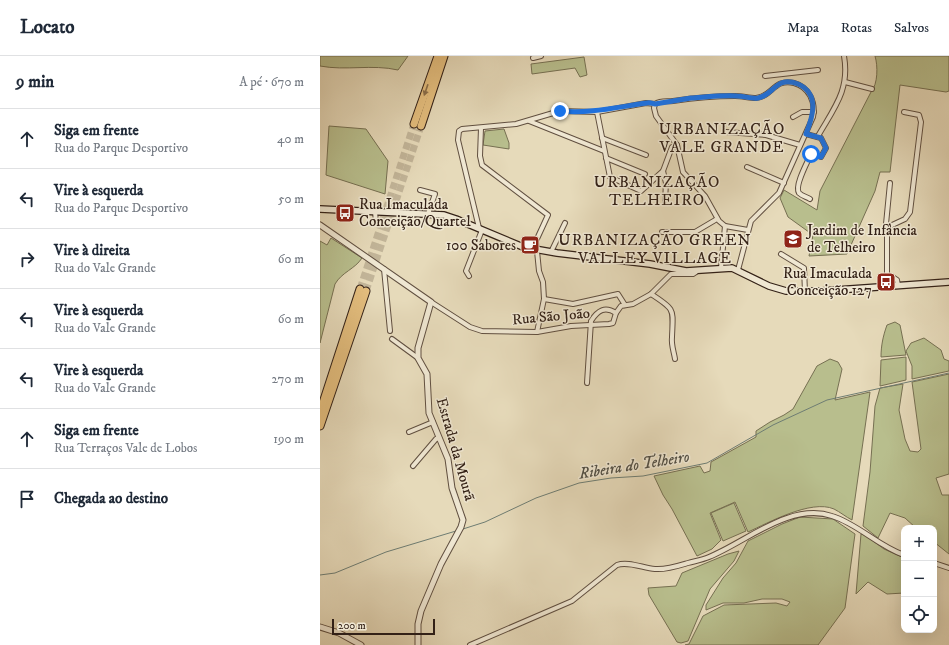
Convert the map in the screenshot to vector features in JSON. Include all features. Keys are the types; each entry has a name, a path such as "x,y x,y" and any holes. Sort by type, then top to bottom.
{"highway":[{"path":"438,56 418,125 445,56"},
{"path":"320,412 363,290 320,426"}],"main road":[{"path":"320,209 428,214 451,217 511,243 536,250 650,264 696,272 720,268 738,270 778,290 805,292 890,283 898,285 949,282"}],"street":[{"path":"533,58 541,56"},
{"path":"818,136 841,95 845,82 846,70 844,56"},
{"path":"765,76 818,70"},
{"path":"786,74 787,82"},
{"path":"469,276 466,271 480,229 458,140 459,131 464,128 481,128 516,124 560,111 597,112 646,103 655,104 691,98 737,96 758,98 765,95 777,84 787,82 796,84 805,89 813,103 814,112 806,134 776,197 753,218 748,230 738,270"},
{"path":"845,82 872,89"},
{"path":"655,104 654,108 656,116 677,144 683,172 705,196 717,219 725,226 748,230"},
{"path":"597,112 610,177 638,190 646,188 663,171 672,147 677,144"},
{"path":"793,117 802,112 814,112"},
{"path":"888,229 893,224 905,219 908,216 911,207 921,122 919,114 904,112"},
{"path":"529,120 604,151"},
{"path":"481,128 480,156 482,165 548,215 536,241 539,271 543,282 544,299 537,332"},
{"path":"726,132 766,135 800,145"},
{"path":"806,134 818,136 824,141 825,152 818,157 811,154 798,188 800,193 810,199"},
{"path":"602,138 646,155"},
{"path":"606,158 645,174"},
{"path":"747,167 784,182"},
{"path":"663,171 666,183 665,201"},
{"path":"890,183 886,224 888,229 887,273 890,283"},
{"path":"420,190 435,194 428,214"},
{"path":"376,211 376,223"},
{"path":"662,232 695,232 717,219"},
{"path":"551,252 565,223"},
{"name":"Rua São João","path":"320,225 431,302 478,331 537,332 571,326 610,324 613,322 616,313 621,306 632,304 651,294 670,274 693,274 696,272"},
{"path":"720,268 725,226"},
{"path":"780,254 804,268 805,292"},
{"path":"384,269 390,331"},
{"path":"544,299 573,304 618,294 625,305"},
{"path":"651,294 669,307 673,314 672,342 675,359"},
{"path":"418,358 418,348 431,302"},
{"path":"587,383 590,324 592,319 602,310 609,309 616,313"},
{"path":"392,339 418,358"},
{"name":"Estrada da Mourã","path":"418,358 427,374 428,406 449,461 452,488 463,520 459,532 444,556 421,611 418,624 418,645"},
{"path":"409,432 433,422"},
{"path":"413,466 436,439 439,438"},
{"path":"470,645 572,601 617,565 622,563 656,569 666,569 709,557 790,516 810,512 825,514 840,519 891,549 901,553"},
{"path":"937,564 949,568"},
{"path":"320,627 339,633 361,645"}],"green space":[{"path":"320,56 408,56 398,70 388,68 340,68 320,66"},
{"path":"875,56 949,56 949,91 946,92 900,85 890,172 880,172 875,191 847,254 809,256 813,235 788,217 780,198 784,190 817,210 820,191 875,84 877,65"},
{"path":"584,57 587,75 580,77 575,68 532,74 531,64"},
{"path":"329,126 366,129 388,161 385,194 326,175"},
{"path":"504,129 509,143 509,149 483,145 485,131"},
{"path":"331,238 362,258 356,265 341,276 335,284 320,343 320,241 327,245"},
{"path":"895,322 900,325 906,355 881,357 882,341 887,325"},
{"path":"924,338 941,350 944,359 949,361 949,371 912,379 912,366 906,351 911,343"},
{"path":"906,357 906,380 880,386 881,360"},
{"path":"830,359 838,362 842,369 835,400 870,392 852,520 834,509 814,507 790,513 748,532 735,502 710,513 721,540 712,549 697,556 654,476 700,466 704,473 710,471 711,462 756,437 756,431 793,409 817,366"},
{"path":"949,374 949,474 936,478 942,495 949,495 949,554 937,544 937,525 913,525 905,518 890,513 878,538 863,526 870,472 875,406 880,388 903,384 899,410 905,439 910,451 918,452 921,449 912,382"},
{"path":"734,503 746,531 723,541 711,513"},
{"path":"800,517 833,519 855,534 845,608 818,645 685,645 689,644 703,616 724,605 776,603 787,606 790,602 782,599 762,599 744,603 723,603 706,610 706,605 723,578 736,563 748,541"},
{"path":"861,534 865,535 884,549 901,557 901,593 887,594 868,582 856,594"},
{"path":"739,551 734,561 710,589 688,641 681,643 677,642 649,595 648,588 676,586 682,573"}],"waterway":[{"name":"Ribeira do Telheiro","path":"463,529 485,522 536,498 579,483 611,478 643,476 707,463 773,425 827,400 949,373"},
{"name":"Ribeira do Telheiro","path":"320,575 335,573 386,552 456,531"}],"tunnel":[{"path":"360,289 414,124"},
{"path":"366,291 421,126"}],"place":[{"name":"Rua Imaculada Conceição/Quartel","path":"345,213"},
{"name":"Jardim de Infância de Telheiro","path":"793,239"},
{"name":"100 Sabores","path":"530,245"},
{"name":"Rua Imaculada Conceição 127","path":"886,282"}],"district":[{"name":"URBANIZAÇÃO VALE GRANDE","path":"722,137"},
{"name":"URBANIZAÇÃO TELHEIRO","path":"657,190"},
{"name":"URBANIZAÇÃO GREEN VALLEY VILLAGE","path":"655,248"}],"route":[{"path":"560,111 597,112 649,102 655,104 691,98 737,96 758,98 765,95 777,84 790,82 805,89 810,95 813,103 813,117 806,134 821,138 824,141 826,148 821,157 811,154"}]}
